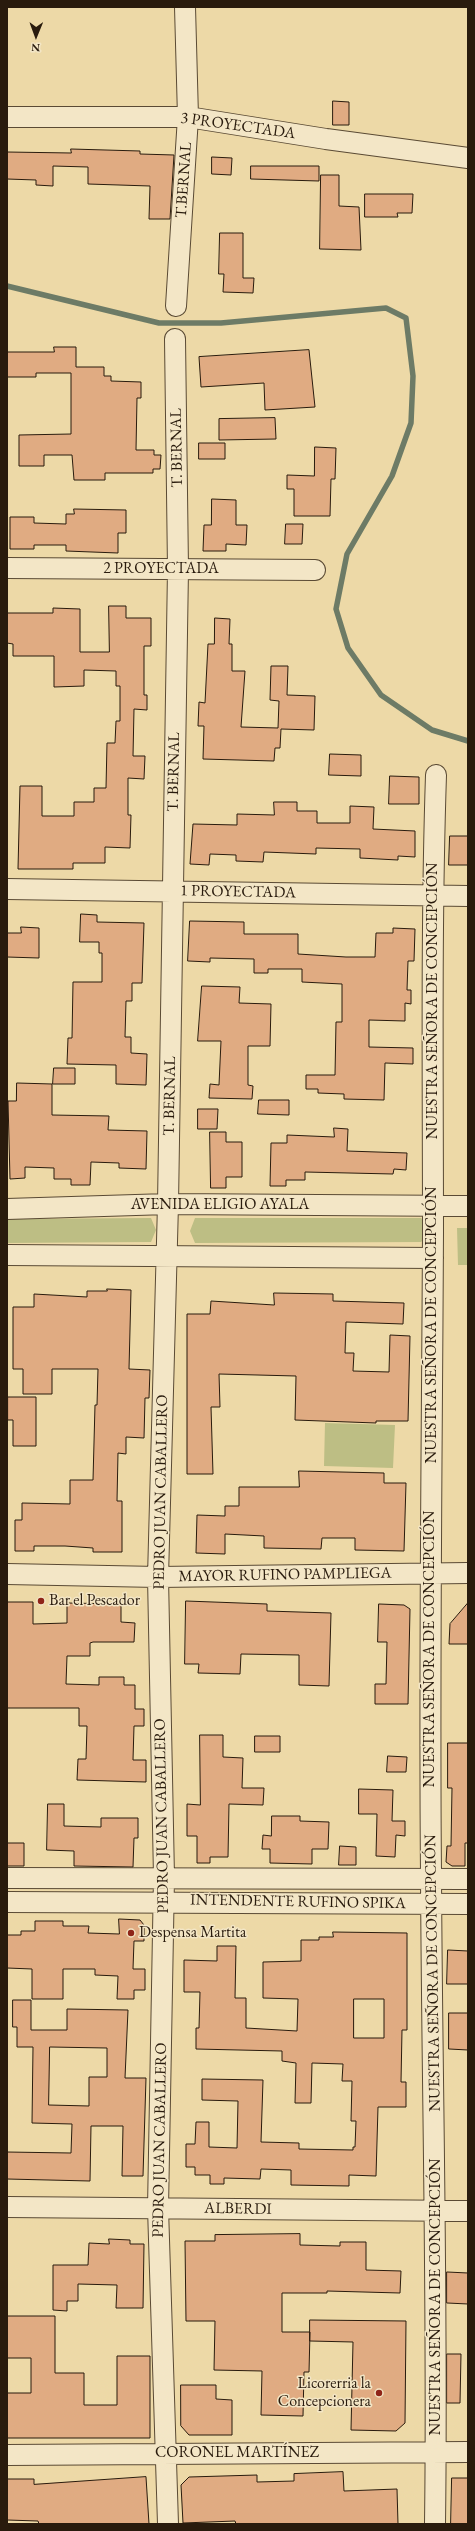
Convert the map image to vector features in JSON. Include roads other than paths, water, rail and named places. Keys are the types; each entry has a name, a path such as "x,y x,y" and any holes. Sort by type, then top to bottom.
{"street":[{"name":"T.BERNAL","path":"176,306 188,117 185,7"},
{"name":"3 PROYECTADA","path":"7,117 188,117 333,140 468,158"},
{"name":"T. BERNAL","path":"168,1204 178,569 175,339"},
{"name":"2 PROYECTADA","path":"7,568 315,570"},
{"name":"NUESTRA SEÑORA DE CONCEPCIÓN","path":"435,2524 436,2211 431,1903 430,1573 433,1206 432,895 436,775"},
{"name":"1 PROYECTADA","path":"7,889 468,896"},
{"name":"AVENIDA ELIGIO AYALA","path":"7,1209 168,1204 468,1206"},
{"name":"PEDRO JUAN CABALLERO","path":"168,1204 158,1577 164,1877 158,2208 168,2524"},
{"path":"7,1255 432,1258"},
{"name":"MAYOR RUFINO PAMPLIEGA","path":"7,1574 158,1577 468,1573"},
{"name":"INTENDENTE RUFINO SPIKA","path":"7,1878 164,1877 468,1879"},
{"name":"INTENDENTE RUFINO SPIKA","path":"7,1902 163,1901 468,1904"},
{"name":"ALBERDI","path":"7,2207 468,2211"},
{"name":"CORONEL MARTÍNEZ","path":"7,2455 468,2452"}],"waterway":[{"path":"7,286 159,323 221,323 386,308 406,318 413,376 411,423 392,476 347,554 336,609 348,648 381,695 432,730 468,741"}],"place":[{"name":"Bar el Pescador","path":"41,1601"},
{"name":"Despensa Martita","path":"131,1933"},
{"name":"Licorerria la Concepcionera","path":"379,2393"}]}
